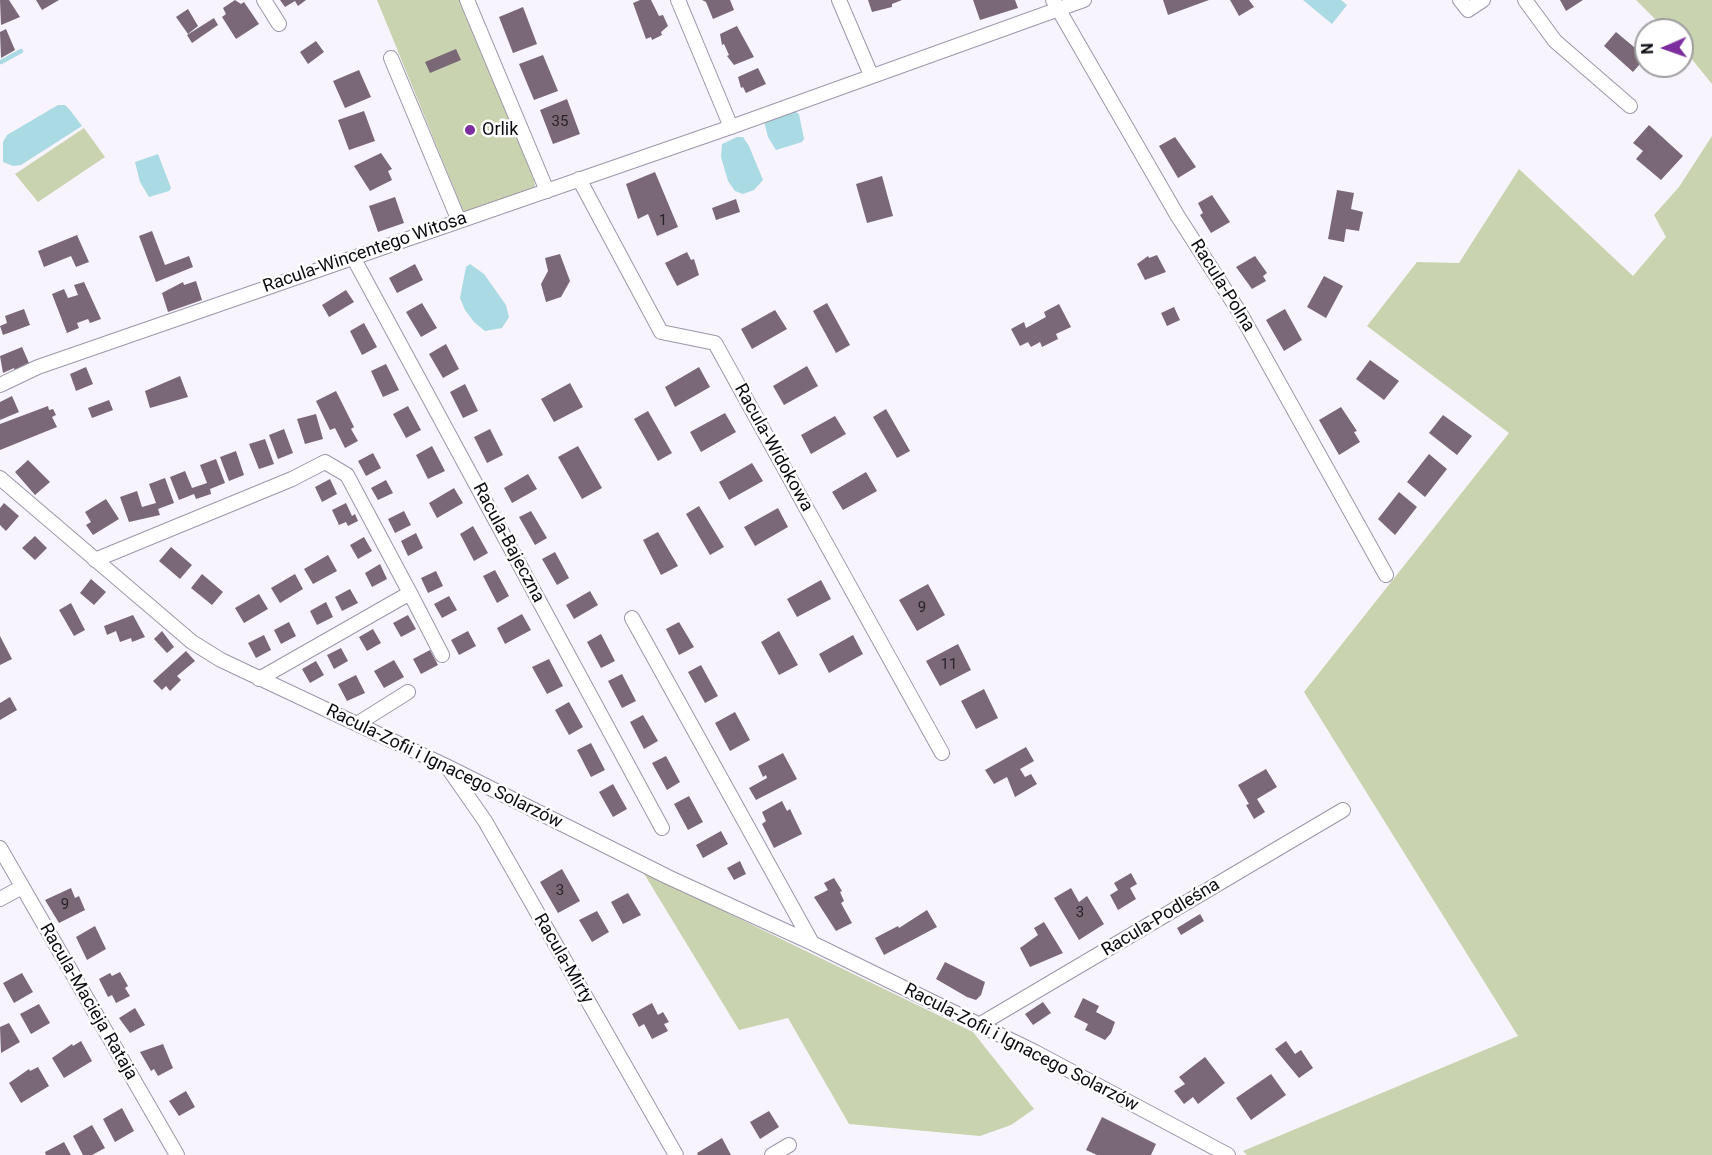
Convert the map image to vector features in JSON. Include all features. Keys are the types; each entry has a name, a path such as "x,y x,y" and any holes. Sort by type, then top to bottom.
{"street":[{"path":"264,0 279,24"},
{"path":"467,0 547,191"},
{"path":"678,0 731,127"},
{"path":"839,0 871,75"},
{"name":"Racula-Wincentego Witosa","path":"0,385 49,364 731,127 1055,5 1084,0"},
{"path":"1460,0 1468,10 1483,0"},
{"path":"1526,0 1555,41 1630,105"},
{"name":"Racula-Polna","path":"1055,5 1177,215 1240,313 1386,574"},
{"path":"391,58 459,221"},
{"name":"Racula-Widokowa","path":"579,179 661,332 715,343 942,753"},
{"name":"Racula-Bajeczna","path":"354,259 662,828"},
{"path":"95,560 292,479 325,462 347,475 442,655"},
{"name":"Racula-Zofii i Ignacego Solarzów","path":"0,478 192,642 220,660 447,766 668,878 812,943 979,1025 1228,1155"},
{"path":"260,679 410,593"},
{"path":"632,618 812,943"},
{"path":"357,724 408,692"},
{"name":"Racula-Mirty","path":"447,766 485,821 676,1155"},
{"name":"Racula-Podleśna","path":"979,1025 1343,810"},
{"name":"Racula-Macieja Rataja","path":"0,848 177,1155"},
{"path":"0,899 22,887"},
{"path":"772,1155 789,1145"}],"green space":[{"path":"377,0 463,0 532,165 535,186 528,192 464,213"},
{"path":"1636,0 1712,0 1712,84 1694,62 1694,18 1654,18"},
{"path":"84,128 105,157 38,202 15,174"},
{"path":"1712,136 1712,1155 1247,1155 1243,1151 1518,1036 1304,692 1509,433 1367,326 1417,262 1459,263 1519,169 1633,276 1666,237 1654,215 1679,187"},
{"path":"643,872 973,1032 1034,1109 1011,1125 980,1136 849,1124 788,1018 739,1030"}],"water":[{"path":"1303,0 1341,0 1347,5 1332,24"},
{"path":"58,105 65,105 82,126 21,165 13,166 3,162 3,142 7,135"},
{"path":"793,110 799,114 804,139 802,142 776,150 768,137 764,121"},
{"path":"737,137 743,137 749,146 763,180 754,190 743,194 735,191 728,181 721,157 722,144"},
{"path":"158,154 171,188 169,191 149,197 140,182 135,162"},
{"path":"470,264 484,274 506,305 509,317 502,328 485,331 465,310 460,298 466,267"}],"building":[{"path":"0,0 9,0 20,17 1,25"},
{"path":"36,0 59,0 42,10"},
{"path":"235,0 241,4 244,2 259,24 236,39 222,17 226,14 223,8"},
{"path":"280,0 306,0 298,6 295,1 285,7"},
{"path":"640,0 651,0 659,16 663,15 668,26 661,32 662,35 652,40 651,37 646,39 633,3"},
{"path":"702,0 730,0 734,10 713,19 706,2"},
{"path":"868,0 902,0 892,4 892,7 872,12"},
{"path":"973,0 1015,0 1018,8 980,20"},
{"path":"1163,0 1209,0 1168,15"},
{"path":"1230,0 1249,0 1254,7 1239,16"},
{"path":"1560,0 1583,0 1566,11"},
{"path":"523,7 537,44 513,53 499,17"},
{"path":"188,9 198,26 188,34 176,17"},
{"path":"214,18 218,25 192,43 187,35"},
{"path":"737,26 754,57 734,65 727,56 729,55 724,44 722,45 720,34"},
{"path":"6,29 15,50 1,58 0,32"},
{"path":"1616,32 1634,47 1634,71 1633,72 1604,46"},
{"path":"316,41 324,52 308,64 300,52"},
{"path":"456,49 461,60 430,73 425,62"},
{"path":"543,55 558,91 534,100 519,64"},
{"path":"758,68 766,84 746,93 743,87 741,88 738,77"},
{"path":"359,70 371,97 345,108 333,81"},
{"path":"567,99 580,134 553,144 540,110"},
{"path":"364,111 375,141 349,150 338,120"},
{"path":"1649,125 1683,156 1661,180 1636,159 1643,151 1633,143"},
{"path":"1175,137 1196,167 1178,178 1159,146"},
{"path":"381,153 392,169 388,171 392,180 370,191 354,166"},
{"path":"655,172 678,227 657,236 648,214 638,219 626,184"},
{"path":"882,176 893,216 867,223 856,184"},
{"path":"1337,190 1354,193 1351,209 1363,212 1359,231 1346,229 1344,242 1328,239"},
{"path":"1212,195 1230,222 1211,233 1200,215 1203,213 1198,203"},
{"path":"395,197 404,223 378,232 369,206"},
{"path":"736,199 740,212 716,220 712,208"},
{"path":"152,231 165,265 189,256 193,267 156,282 139,236"},
{"path":"77,235 89,262 76,267 71,256 44,267 38,251"},
{"path":"687,252 691,260 694,259 699,275 677,286 665,263"},
{"path":"560,254 570,281 561,297 546,302 541,284 548,271 545,258"},
{"path":"1157,255 1166,272 1145,280 1137,264 1148,256 1149,258"},
{"path":"1255,256 1267,273 1263,276 1266,281 1252,289 1236,267"},
{"path":"415,264 423,280 397,293 389,278"},
{"path":"1324,276 1343,286 1326,318 1307,307"},
{"path":"196,281 202,300 168,312 162,293 183,282 184,285"},
{"path":"84,282 101,319 90,323 88,319 77,323 79,328 67,333 52,294 64,289 68,298 78,295 74,285"},
{"path":"346,290 354,302 329,317 322,305"},
{"path":"422,303 437,328 421,337 406,312"},
{"path":"827,303 850,345 836,353 813,311"},
{"path":"1059,304 1071,327 1056,334 1058,339 1042,347 1040,342 1031,347 1028,342 1020,346 1011,329 1024,322 1026,328 1046,317 1044,312"},
{"path":"1174,307 1180,320 1167,326 1161,313"},
{"path":"24,309 30,325 3,335 0,326 7,323 5,316"},
{"path":"1285,309 1302,340 1284,351 1266,320"},
{"path":"775,310 787,329 752,349 741,329"},
{"path":"364,323 377,347 362,355 350,331"},
{"path":"446,344 459,369 443,378 429,354"},
{"path":"22,347 29,363 15,371 14,368 3,373 0,356"},
{"path":"1370,360 1399,381 1384,400 1356,379"},
{"path":"386,364 399,390 383,397 371,371"},
{"path":"807,366 818,386 784,405 773,386"},
{"path":"86,367 93,384 76,391 70,374"},
{"path":"699,367 710,387 675,407 665,387"},
{"path":"180,376 188,397 150,408 145,391"},
{"path":"570,383 583,407 554,422 541,399"},
{"path":"465,384 478,411 463,418 450,392"},
{"path":"336,391 354,427 351,429 358,441 345,448 335,428 330,430 316,401"},
{"path":"12,396 19,412 0,420 0,402"},
{"path":"109,400 113,410 92,418 88,408"},
{"path":"48,406 49,410 53,409 56,415 52,417 57,427 0,450 0,424"},
{"path":"408,406 421,430 406,438 393,414"},
{"path":"1341,407 1357,431 1354,432 1360,442 1339,455 1319,420"},
{"path":"886,409 910,451 897,458 873,417"},
{"path":"648,411 672,453 658,461 634,419"},
{"path":"725,413 736,432 701,452 690,432"},
{"path":"316,414 323,439 305,444 297,419"},
{"path":"1443,415 1472,436 1457,455 1429,433"},
{"path":"835,416 846,434 811,454 801,435"},
{"path":"284,429 293,453 278,459 269,435"},
{"path":"490,429 503,455 487,463 474,437"},
{"path":"265,439 274,464 259,469 249,444"},
{"path":"432,446 445,471 428,479 416,455"},
{"path":"578,446 602,488 582,499 558,457"},
{"path":"236,451 244,475 229,481 220,457"},
{"path":"373,453 381,468 366,476 358,461"},
{"path":"1429,454 1447,469 1425,497 1407,482"},
{"path":"216,459 225,483 210,489 211,494 196,499 194,494 179,500 170,477 185,471 192,488 207,483 200,465"},
{"path":"28,460 50,482 35,495 15,472"},
{"path":"752,463 763,481 729,500 719,482"},
{"path":"866,472 877,491 843,510 832,492"},
{"path":"528,474 537,489 512,503 504,488"},
{"path":"165,478 174,503 158,509 160,515 129,522 120,497 137,491 142,507 156,503 149,484"},
{"path":"330,479 337,494 322,502 315,487"},
{"path":"386,480 393,493 378,500 371,488"},
{"path":"454,488 463,503 437,518 429,503"},
{"path":"1399,492 1417,507 1395,535 1378,519"},
{"path":"106,499 119,519 93,535 86,525 91,522 85,512"},
{"path":"4,503 19,516 6,531 0,525 0,508"},
{"path":"346,503 352,516 355,514 358,521 348,526 346,522 339,525 332,510"},
{"path":"699,506 724,547 710,555 686,514"},
{"path":"778,508 788,527 755,546 744,527"},
{"path":"404,511 411,525 395,533 388,519"},
{"path":"531,511 547,538 535,545 519,517"},
{"path":"473,526 488,553 474,561 460,534"},
{"path":"658,532 678,566 661,575 643,540"},
{"path":"416,533 423,548 408,556 401,541"},
{"path":"35,536 47,548 35,560 22,548"},
{"path":"364,537 372,551 358,559 350,545"},
{"path":"171,547 192,565 180,579 159,561"},
{"path":"555,552 569,578 557,585 542,559"},
{"path":"328,555 337,571 313,584 304,569"},
{"path":"380,564 387,579 372,587 365,573"},
{"path":"495,570 509,596 497,603 483,576"},
{"path":"436,571 443,586 428,593 421,578"},
{"path":"202,574 223,592 212,605 191,588"},
{"path":"295,574 303,589 280,603 271,588"},
{"path":"91,579 106,592 94,605 80,593"},
{"path":"821,580 831,599 797,617 787,599"},
{"path":"928,584 945,615 917,631 899,600"},
{"path":"350,589 358,603 342,611 335,597"},
{"path":"590,591 598,605 574,619 566,605"},
{"path":"259,594 268,609 244,623 235,608"},
{"path":"449,596 457,610 442,618 434,604"},
{"path":"326,602 333,617 317,625 310,611"},
{"path":"71,603 85,630 74,636 59,610"},
{"path":"522,614 531,630 505,644 497,628"},
{"path":"133,615 145,637 132,642 131,638 120,642 116,631 107,635 104,626"},
{"path":"408,615 416,629 401,637 393,623"},
{"path":"289,622 296,636 281,644 274,630"},
{"path":"679,622 694,647 679,655 666,629"},
{"path":"373,629 381,643 367,651 359,637"},
{"path":"162,631 174,647 167,653 154,639"},
{"path":"468,631 476,646 459,655 451,640"},
{"path":"779,631 798,665 779,675 761,642"},
{"path":"601,634 615,661 601,668 587,642"},
{"path":"264,635 271,650 256,658 248,643"},
{"path":"853,635 863,654 829,673 819,654"},
{"path":"0,636 12,659 0,665"},
{"path":"958,644 971,670 940,686 926,661"},
{"path":"341,648 348,661 334,669 327,655"},
{"path":"430,650 438,665 421,674 413,659"},
{"path":"186,651 195,661 177,676 181,680 170,691 166,686 162,690 153,681"},
{"path":"549,659 563,686 547,694 532,667"},
{"path":"394,660 404,677 384,688 374,671"},
{"path":"316,661 324,675 310,683 302,669"},
{"path":"701,665 718,696 705,703 688,672"},
{"path":"622,674 636,701 622,708 608,681"},
{"path":"356,675 365,693 347,701 338,684"},
{"path":"984,689 998,718 976,729 961,701"},
{"path":"10,697 17,710 0,720 0,703"},
{"path":"569,702 583,727 569,735 555,710"},
{"path":"735,712 750,740 730,751 715,723"},
{"path":"643,715 658,741 644,749 630,722"},
{"path":"591,743 605,770 591,777 577,750"},
{"path":"1026,747 1034,761 1020,769 1025,777 1031,774 1037,784 1015,797 1007,777 994,784 985,770"},
{"path":"783,753 797,779 756,800 749,788 767,778 766,775 763,777 758,766"},
{"path":"666,756 680,782 667,790 652,763"},
{"path":"1266,769 1277,787 1257,799 1265,812 1254,819 1246,805 1249,804 1238,785"},
{"path":"613,784 627,809 613,817 599,792"},
{"path":"689,796 703,822 688,830 674,804"},
{"path":"782,801 787,811 790,809 802,834 774,848 762,824 766,821 762,812"},
{"path":"721,831 728,844 703,858 696,845"},
{"path":"740,861 746,874 734,880 727,868"},
{"path":"562,869 580,901 558,913 540,882"},
{"path":"1131,873 1137,884 1130,888 1136,899 1118,910 1110,895 1118,890 1114,883"},
{"path":"834,878 842,891 840,892 844,901 841,903 852,923 836,931 814,897 828,890 824,883"},
{"path":"71,888 75,898 79,896 85,910 59,923 45,900"},
{"path":"1071,888 1079,902 1087,896 1104,924 1079,940 1054,898"},
{"path":"628,893 641,915 623,924 611,902"},
{"path":"927,910 937,927 884,955 875,938 898,926 899,928"},
{"path":"597,911 609,932 592,942 579,920"},
{"path":"1200,914 1204,921 1181,935 1177,928"},
{"path":"1044,922 1063,953 1030,967 1020,948 1038,935 1034,928"},
{"path":"95,926 106,949 87,960 76,937"},
{"path":"945,962 985,982 981,995 976,1000 936,979"},
{"path":"120,972 128,986 125,988 130,996 116,1003 112,995 108,997 99,979 110,973 112,976"},
{"path":"22,973 33,992 14,1003 3,983"},
{"path":"1083,998 1099,1006 1096,1012 1115,1022 1111,1033 1105,1040 1085,1030 1088,1024 1074,1017"},
{"path":"1043,1002 1051,1013 1033,1025 1025,1014"},
{"path":"652,1003 658,1015 663,1012 669,1022 664,1024 668,1031 652,1039 644,1024 639,1027 632,1014"},
{"path":"39,1004 50,1023 31,1034 20,1014"},
{"path":"135,1008 145,1025 130,1033 119,1018"},
{"path":"9,1023 20,1042 1,1053 0,1027"},
{"path":"81,1041 92,1061 64,1078 52,1058 72,1044 73,1046"},
{"path":"1286,1041 1295,1054 1301,1050 1313,1068 1299,1078 1275,1049"},
{"path":"163,1044 173,1068 158,1076 154,1069 151,1071 140,1052"},
{"path":"1205,1057 1225,1083 1198,1104 1193,1097 1184,1104 1174,1091 1185,1084 1179,1077"},
{"path":"38,1067 49,1086 21,1103 9,1083 29,1069 30,1071"},
{"path":"1271,1074 1286,1095 1251,1120 1236,1098"},
{"path":"186,1091 195,1107 179,1116 169,1101"},
{"path":"122,1108 134,1131 115,1142 103,1119"},
{"path":"769,1111 779,1127 760,1139 750,1122"},
{"path":"1102,1117 1156,1144 1151,1155 1097,1155 1086,1150"},
{"path":"92,1125 105,1148 92,1155 83,1155 73,1136"},
{"path":"722,1138 731,1155 698,1155 697,1153"},
{"path":"64,1142 71,1155 46,1155 45,1152"}],"waterway":[{"path":"1,62 21,51"}],"place":[{"name":"Orlik","path":"470,130"}]}
